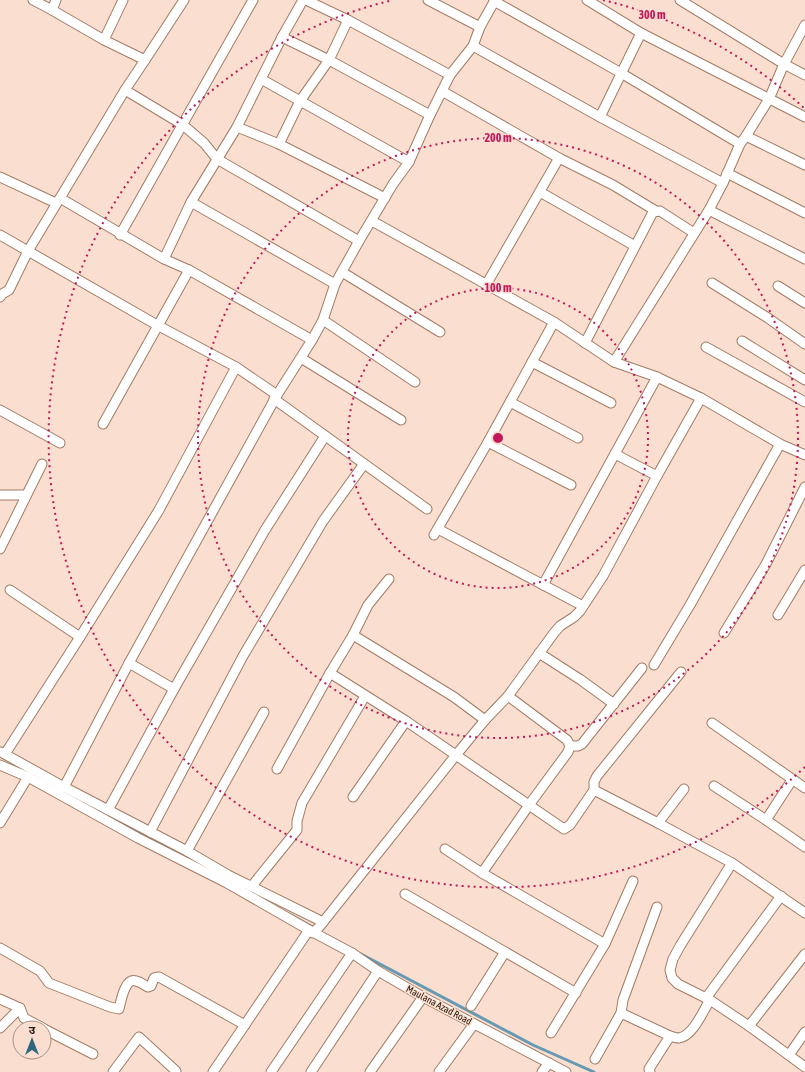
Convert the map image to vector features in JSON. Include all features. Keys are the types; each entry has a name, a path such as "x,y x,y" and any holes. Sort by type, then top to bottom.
{"street":[{"path":"33,0 104,40 145,60"},
{"path":"52,10 56,0"},
{"path":"104,40 123,0"},
{"path":"0,297 8,290 28,251 125,90 184,0"},
{"path":"120,235 253,0"},
{"path":"164,259 191,202 237,127 282,37 305,0 348,20 450,75"},
{"path":"428,0 480,27"},
{"path":"64,787 129,663 276,397 323,320 342,272 385,198 409,162 450,75 472,46 494,0 740,144"},
{"path":"587,0 641,33 805,117"},
{"path":"680,0 784,64 805,75"},
{"path":"280,144 300,101 329,60 348,20"},
{"path":"614,362 709,210 740,144 769,99 784,64 805,25"},
{"path":"600,117 641,33"},
{"path":"282,37 329,60 430,115"},
{"path":"472,46 723,183"},
{"path":"261,79 409,162"},
{"path":"125,90 183,125 204,143 217,159 359,241"},
{"path":"442,91 559,158 614,185 656,211 660,211 694,233"},
{"path":"237,127 280,144 385,198"},
{"path":"746,136 805,165"},
{"path":"486,285 559,158"},
{"path":"727,173 805,213"},
{"path":"0,177 58,201 164,259 189,270 312,340"},
{"path":"540,192 635,246"},
{"path":"191,202 336,284"},
{"path":"709,210 805,259"},
{"path":"585,343 650,215 656,211"},
{"path":"372,221 554,322 614,362 657,377 700,398 780,444 805,455"},
{"path":"0,235 158,325 236,367 325,436 427,509"},
{"path":"103,424 189,270"},
{"path":"342,272 440,332"},
{"path":"712,283 768,318 805,344"},
{"path":"778,286 805,303"},
{"path":"323,320 415,382"},
{"path":"554,322 488,442 436,532 543,584 583,606"},
{"path":"742,341 805,380"},
{"path":"706,347 805,402"},
{"path":"301,358 401,420"},
{"path":"532,362 611,403"},
{"path":"236,367 159,510 80,637 2,753 187,851 251,887 316,928"},
{"path":"543,584 657,377"},
{"path":"213,1072 244,1025 316,928 456,755 508,696 560,626 574,617 583,606 603,576 700,398"},
{"path":"510,402 578,438"},
{"path":"0,410 60,443"},
{"path":"108,810 174,689 265,530 325,436"},
{"path":"488,442 571,485"},
{"path":"654,665 690,605 780,444"},
{"path":"615,454 657,476"},
{"path":"0,549 42,464"},
{"path":"150,832 244,656 322,521 364,464"},
{"path":"724,633 766,564 805,487"},
{"path":"0,495 26,495"},
{"path":"778,615 805,570"},
{"path":"276,769 330,673 354,634 368,605 390,579"},
{"path":"10,590 80,637"},
{"path":"354,634 486,720"},
{"path":"539,653 581,680 614,704"},
{"path":"129,663 174,689"},
{"path":"570,746 578,746 582,744 642,668"},
{"path":"330,673 406,721 557,826 564,829 570,825 594,790 594,782 597,776 681,672"},
{"path":"251,887 297,830 297,821 302,803 365,696"},
{"path":"482,873 528,805 568,752 570,746 567,740 508,696"},
{"path":"187,851 264,712"},
{"path":"353,797 406,721"},
{"path":"712,723 805,788"},
{"path":"0,765 28,777 138,838 316,928"},
{"path":"0,823 28,777"},
{"path":"766,820 792,780"},
{"path":"714,786 805,847"},
{"path":"658,823 684,789"},
{"path":"594,790 732,862 805,913"},
{"path":"445,849 482,873 605,944"},
{"path":"732,862 673,959 670,970 672,978 678,984 708,999 749,1026 805,1067"},
{"path":"551,1033 605,944 633,881"},
{"path":"405,894 576,993"},
{"path":"621,1013 677,1038 684,1036 691,1031 708,999 782,896"},
{"path":"595,1060 621,1013 623,1000 657,906"},
{"name":"Maulana Azad Road","path":"316,928 378,971 474,1024 566,1072"},
{"path":"0,948 40,971 49,983 110,1007 119,1009 127,984 131,981 136,980 148,987 151,986 154,978 159,977 244,1025"},
{"path":"471,1006 505,952"},
{"path":"271,1072 352,953"},
{"path":"749,1026 805,954"},
{"path":"311,1072 378,971"},
{"path":"370,1072 422,996"},
{"path":"0,999 20,1008 24,1018 28,1020"},
{"path":"1,1025 20,1008"},
{"path":"439,1072 474,1024"},
{"path":"789,1055 805,1032"},
{"path":"52,1033 93,1054"},
{"path":"650,1072 649,1069 670,1036"},
{"path":"113,1072 139,1037 176,1071 175,1072"},
{"path":"542,1072 549,1063"}],"waterway":[{"path":"107,814 185,857"},
{"path":"291,915 316,929"},
{"path":"361,954 533,1045 594,1072"}]}
